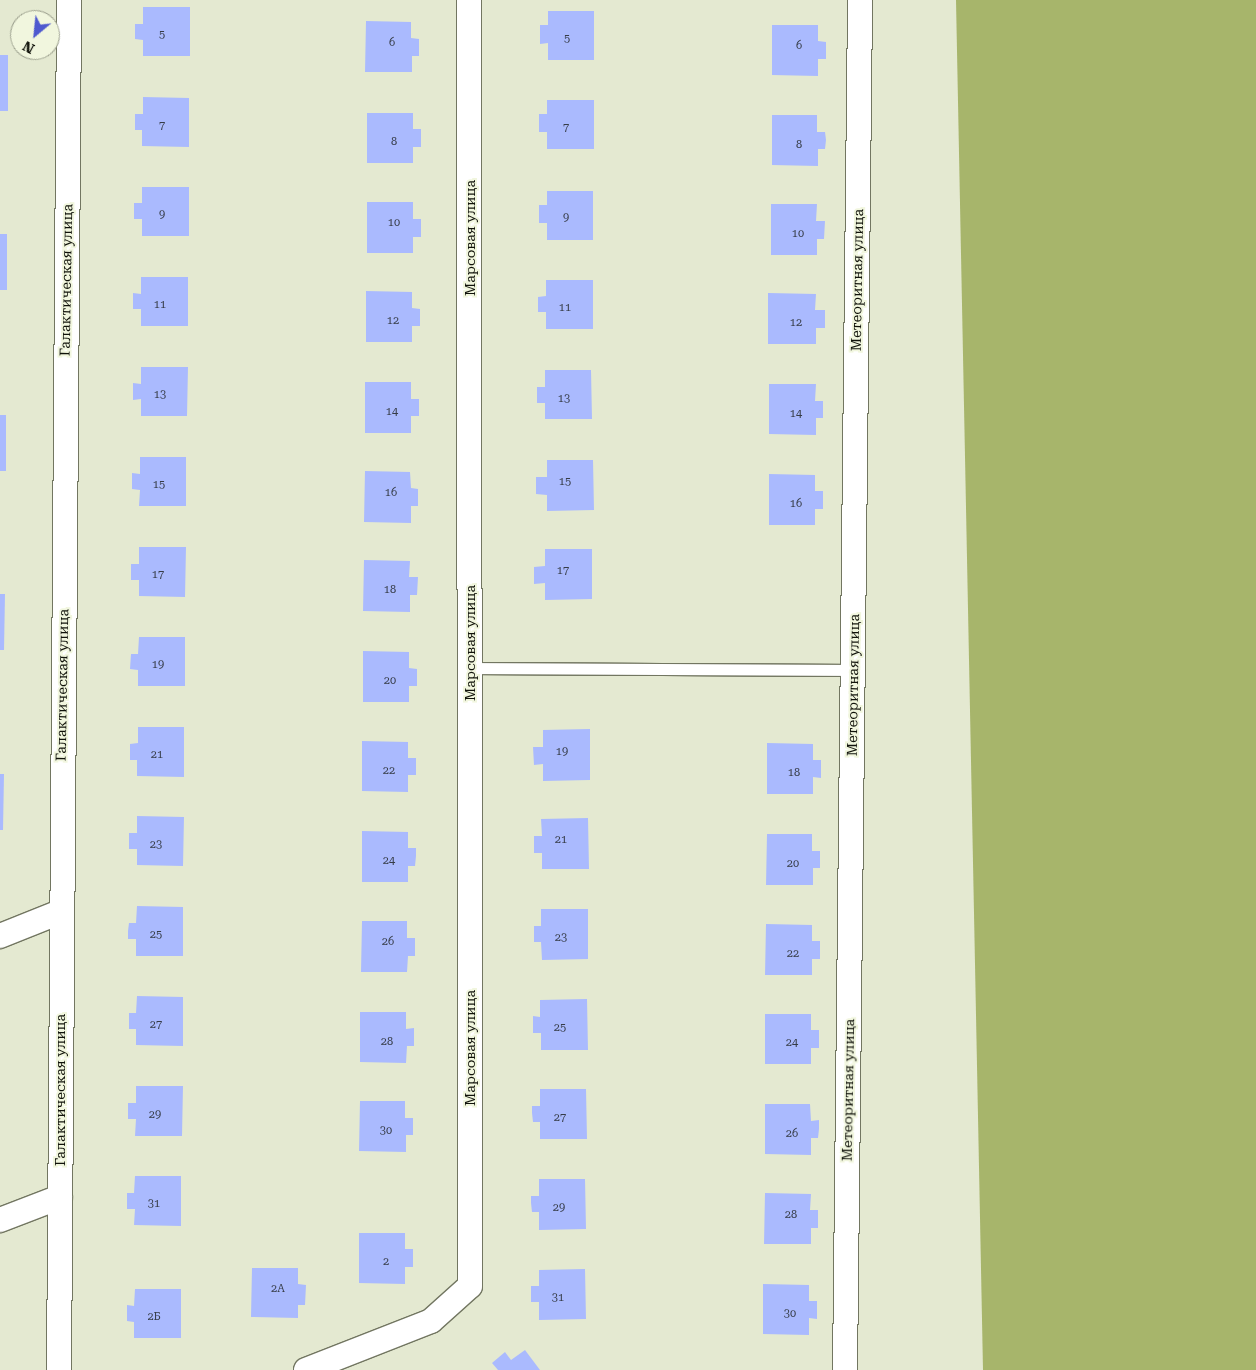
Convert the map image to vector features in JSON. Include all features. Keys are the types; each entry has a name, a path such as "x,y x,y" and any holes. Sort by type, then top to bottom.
{"street":[{"name":"Галактическая улица","path":"59,1370 60,912 69,0"},
{"name":"Марсовая улица","path":"306,1370 431,1321 470,1286 470,0"},
{"name":"Метеоритная улица","path":"845,1370 860,0"},
{"path":"0,936 60,912"},
{"path":"0,1220 60,1197"}],"lane":[{"path":"470,668 853,670"}],"green space":[{"path":"956,0 1256,0 1256,1370 983,1370"}],"building":[{"path":"143,7 190,7 190,56 143,56 143,40 135,39 135,24 143,24"},
{"path":"548,11 594,11 594,60 548,60 548,43 540,44 540,25 548,25"},
{"path":"366,21 411,22 411,38 419,39 419,56 412,56 412,72 365,72"},
{"path":"772,25 818,25 818,41 826,42 826,59 818,59 818,76 772,75"},
{"path":"0,55 8,55 8,111 0,111"},
{"path":"143,97 189,98 189,147 142,146 142,130 135,130 135,114 143,114"},
{"path":"547,100 594,100 594,149 547,149 547,132 539,132 539,114 547,114"},
{"path":"367,113 413,113 413,129 421,129 421,147 413,147 413,163 367,163"},
{"path":"772,115 817,115 817,132 825,132 826,140 825,149 818,149 818,166 772,165"},
{"path":"142,187 189,187 189,236 142,236 142,219 134,219 134,203 142,203"},
{"path":"547,191 593,191 593,240 547,240 547,223 539,223 539,205 547,205"},
{"path":"367,202 413,202 413,219 421,219 421,237 413,237 413,253 367,253"},
{"path":"771,204 817,204 816,221 825,221 824,239 817,239 817,255 771,255"},
{"path":"0,234 7,234 7,290 0,290"},
{"path":"141,277 188,277 188,326 141,326 141,309 133,309 133,293 141,294"},
{"path":"546,280 593,280 593,329 546,329 546,312 538,312 538,297 546,296"},
{"path":"366,291 412,292 412,308 420,309 420,326 412,326 412,342 366,342"},
{"path":"768,293 816,294 815,310 825,310 825,328 816,328 816,344 768,344"},
{"path":"141,367 188,367 187,416 141,416 141,399 133,400 133,383 141,384"},
{"path":"545,370 591,370 592,419 545,419 545,403 537,403 537,387 545,387"},
{"path":"365,382 411,382 411,399 419,399 419,416 411,416 411,433 365,433"},
{"path":"769,384 816,384 815,401 823,401 823,418 816,418 816,435 769,434"},
{"path":"0,415 6,415 6,471 0,471"},
{"path":"140,457 186,457 186,506 139,506 140,490 132,489 132,473 140,474"},
{"path":"547,460 593,460 594,510 547,511 547,495 536,494 536,477 547,477"},
{"path":"365,471 410,472 411,488 418,489 418,506 411,506 411,523 364,522"},
{"path":"769,474 815,475 815,491 823,491 823,509 815,509 815,525 769,525"},
{"path":"139,547 186,547 185,597 139,596 139,580 131,580 131,564 139,564"},
{"path":"545,549 592,549 592,599 545,600 545,583 534,584 534,567 545,566"},
{"path":"364,560 410,561 409,577 418,577 417,595 410,595 410,612 363,611"},
{"path":"0,594 5,594 4,650 0,650"},
{"path":"139,637 185,637 185,686 138,686 138,670 130,669 131,654 138,654"},
{"path":"363,651 409,652 409,668 417,669 417,686 409,686 409,702 363,702"},
{"path":"138,727 184,727 184,777 137,776 137,760 130,760 130,744 138,743"},
{"path":"590,729 590,780 543,781 543,764 534,765 533,747 543,747 543,730"},
{"path":"362,741 408,742 408,758 416,758 416,775 408,775 408,792 362,791"},
{"path":"767,743 813,744 813,760 821,760 821,778 813,777 813,794 767,794"},
{"path":"0,774 4,774 3,830 0,830"},
{"path":"137,816 184,817 183,866 137,865 137,849 129,849 129,833 137,833"},
{"path":"588,818 589,869 542,869 542,853 534,853 534,836 542,836 541,819"},
{"path":"362,831 408,832 408,848 416,848 416,856 415,866 408,866 408,882 362,882"},
{"path":"767,834 812,834 812,851 820,851 820,868 813,868 813,885 766,885"},
{"path":"137,906 183,907 183,956 136,956 136,939 128,939 128,931 129,923 136,923"},
{"path":"541,909 588,909 588,959 542,960 541,942 534,942 534,926 541,926"},
{"path":"362,921 407,921 407,938 415,938 415,956 408,956 407,972 361,972"},
{"path":"766,924 812,925 812,941 820,941 820,959 812,959 812,975 765,975"},
{"path":"137,996 183,997 183,1046 136,1045 136,1029 129,1029 129,1013 136,1013"},
{"path":"587,999 588,1050 541,1050 541,1033 533,1033 533,1016 540,1017 540,1000"},
{"path":"360,1012 406,1012 406,1029 414,1028 414,1046 407,1046 406,1063 360,1062"},
{"path":"765,1014 811,1014 811,1030 819,1030 819,1048 811,1048 811,1064 765,1064"},
{"path":"136,1086 183,1086 182,1136 135,1136 136,1119 128,1119 128,1103 136,1103"},
{"path":"540,1089 586,1089 587,1139 540,1139 540,1122 533,1122 532,1106 540,1106"},
{"path":"360,1101 405,1101 405,1118 413,1118 413,1135 406,1135 406,1152 359,1151"},
{"path":"765,1104 810,1104 811,1121 819,1120 818,1138 811,1138 811,1155 765,1154"},
{"path":"135,1176 181,1176 181,1226 134,1225 135,1209 127,1209 127,1193 134,1193"},
{"path":"539,1179 585,1179 586,1229 539,1230 539,1212 532,1212 531,1196 539,1196"},
{"path":"765,1193 811,1194 810,1210 818,1210 818,1228 811,1228 811,1244 764,1244"},
{"path":"359,1233 405,1233 405,1249 413,1249 413,1267 405,1267 405,1284 359,1283"},
{"path":"252,1268 298,1268 298,1284 306,1285 305,1305 298,1305 298,1318 251,1317"},
{"path":"585,1269 586,1319 539,1320 539,1302 531,1302 531,1286 539,1286 539,1270"},
{"path":"763,1284 809,1285 809,1301 817,1301 817,1319 809,1318 809,1335 763,1334"},
{"path":"135,1289 181,1289 181,1338 134,1338 134,1322 127,1321 127,1305 134,1306"},
{"path":"525,1350 540,1370 498,1370 492,1363 505,1352 511,1360"}]}
